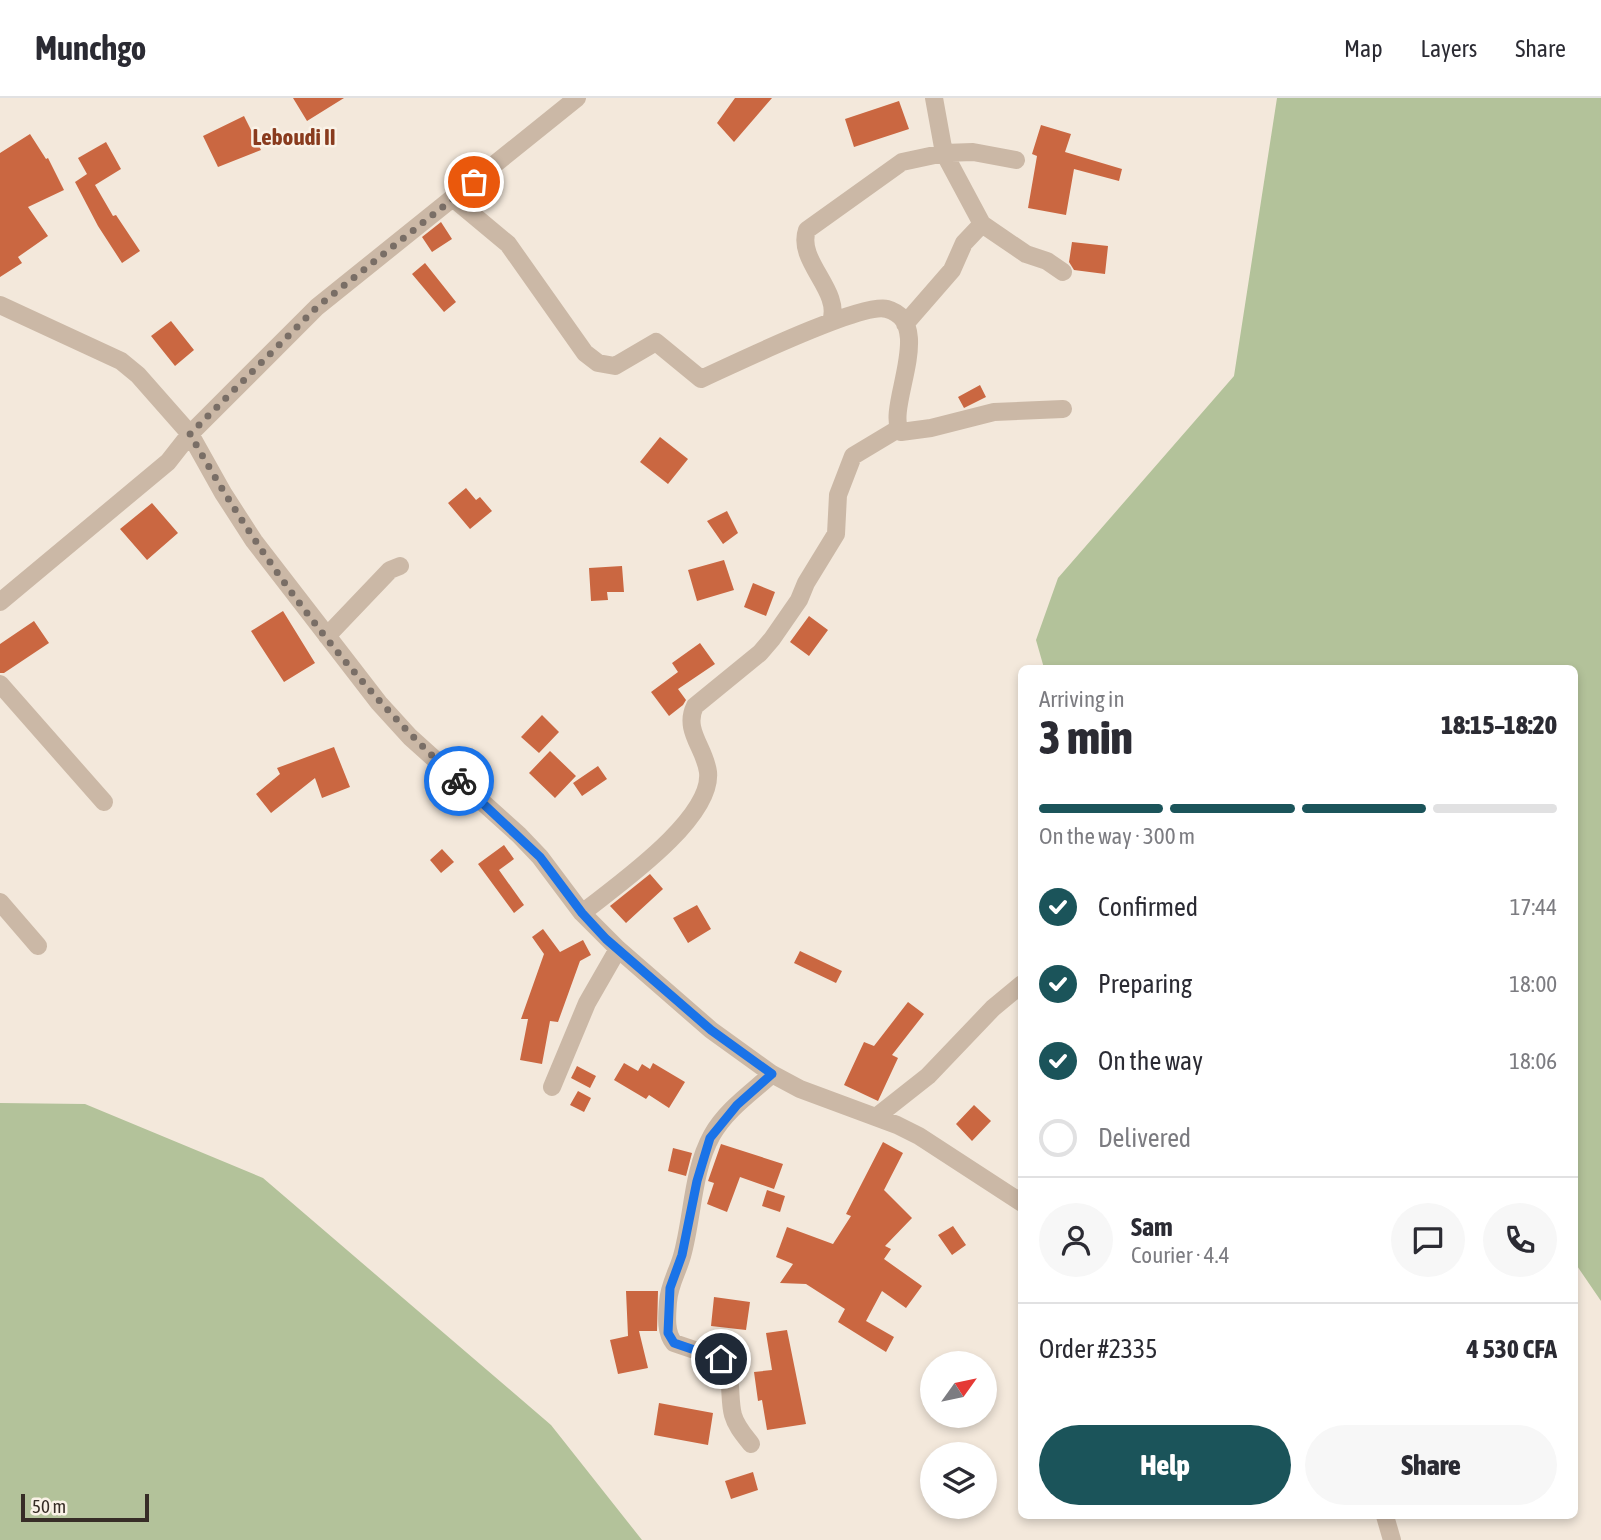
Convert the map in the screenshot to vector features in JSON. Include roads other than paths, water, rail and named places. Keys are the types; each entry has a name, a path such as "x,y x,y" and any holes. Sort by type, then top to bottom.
{"street":[{"path":"0,602 168,462 190,434 317,307 578,98"},
{"path":"934,98 944,153 982,224 1026,254 1047,261 1062,272"},
{"path":"831,321 833,313 826,291 804,248 807,230 902,162 944,153 973,152 1016,160"},
{"path":"454,199 508,244 584,353 598,363 615,366 656,342 701,379 831,321 876,309 887,309 905,324 909,336 898,429"},
{"path":"905,324 952,270 964,243 982,224"},
{"path":"0,305 121,360 138,375 190,434 254,541 379,703 411,737 540,857 582,913 618,949 711,1030 772,1074 800,1089 919,1136 1018,1200"},
{"path":"898,429 904,433 1003,411 1063,409"},
{"path":"582,913 671,840 695,810 708,783 704,755 690,725 690,715 695,706 760,653 772,639 799,600 806,583 836,534 838,495 853,456 898,429"},
{"path":"327,636 390,570 400,566"},
{"path":"0,684 104,803"},
{"path":"0,902 38,946"},
{"path":"552,1087 586,1003 618,949"},
{"path":"876,1117 928,1076 993,1008 1018,987"},
{"path":"751,1444 733,1415 729,1375 724,1364 721,1359 674,1343 668,1333 668,1302 710,1138 737,1105 772,1074"},
{"path":"1386,1519 1392,1540"}],"district":[{"name":"Leboudi II","path":"294,137"}]}
